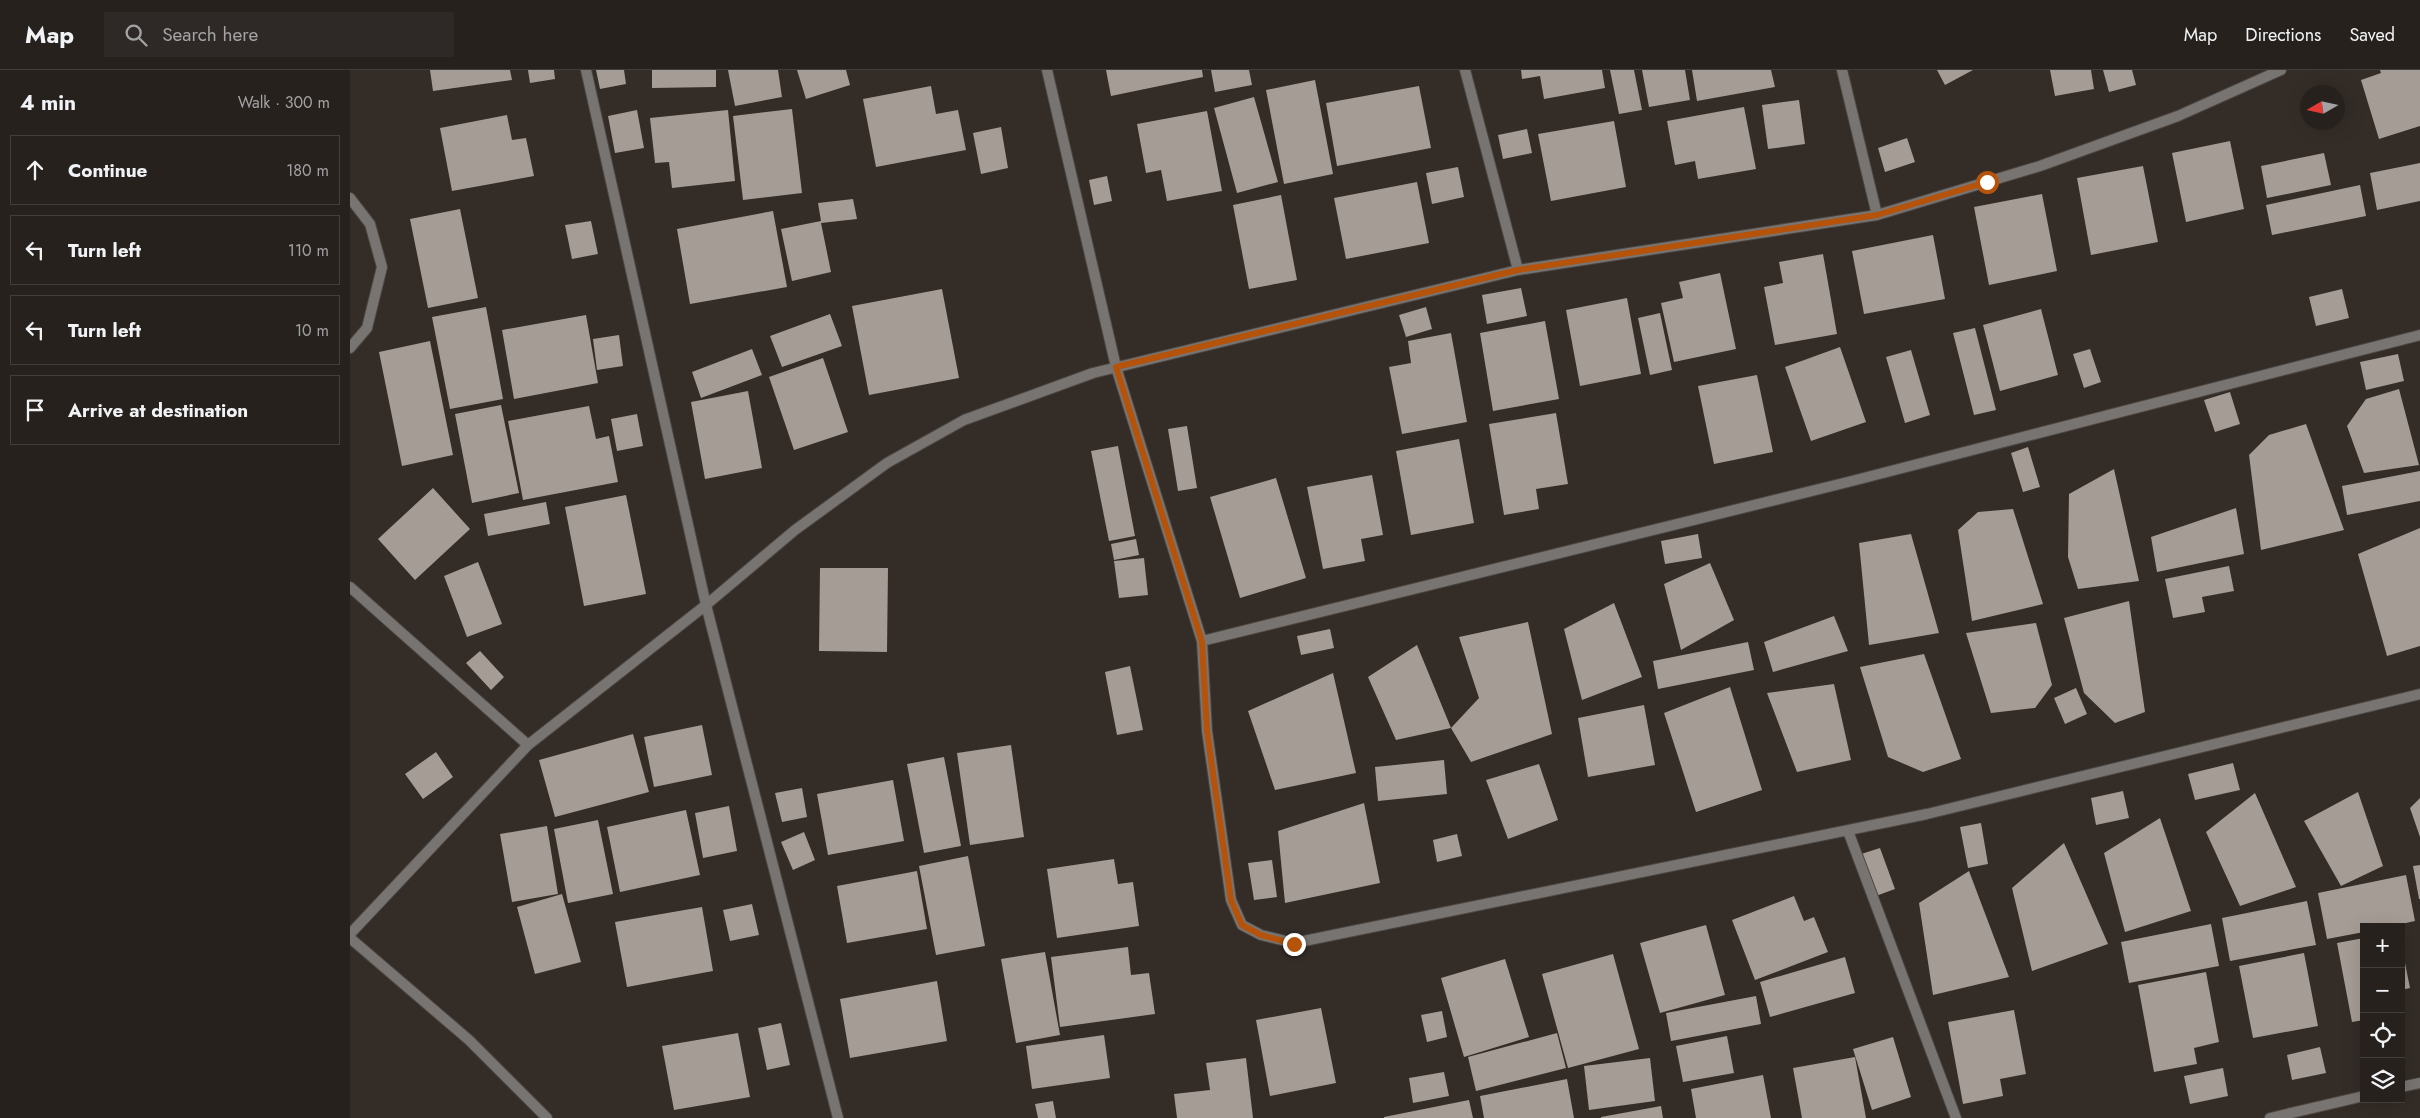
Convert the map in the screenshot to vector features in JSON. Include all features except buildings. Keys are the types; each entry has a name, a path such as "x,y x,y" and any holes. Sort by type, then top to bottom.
{"street":[{"path":"586,70 706,604 838,1118"},
{"path":"1047,70 1116,367 1202,642 1207,731 1231,900 1242,925 1261,935 1294,944 1848,831 1927,814 2420,694"},
{"path":"1465,70 1518,270"},
{"path":"1842,70 1877,215"},
{"path":"547,1118 469,1040 350,936 528,745 796,530 887,463 964,420 1029,394 1116,367 1518,270 1877,215 2040,166 2178,116 2281,70"},
{"path":"350,198 370,224 382,268 367,328 350,348"},
{"path":"1202,642 1857,479 2420,335"},
{"path":"350,586 528,745"},
{"path":"1848,831 1956,1118"},
{"path":"2405,1086 2420,1083"},
{"path":"2270,1118 2360,1097"}],"route":[{"path":"1294,944 1261,935 1242,925 1231,900 1207,731 1202,642 1116,367 1518,270 1877,215 1987,182"}]}
